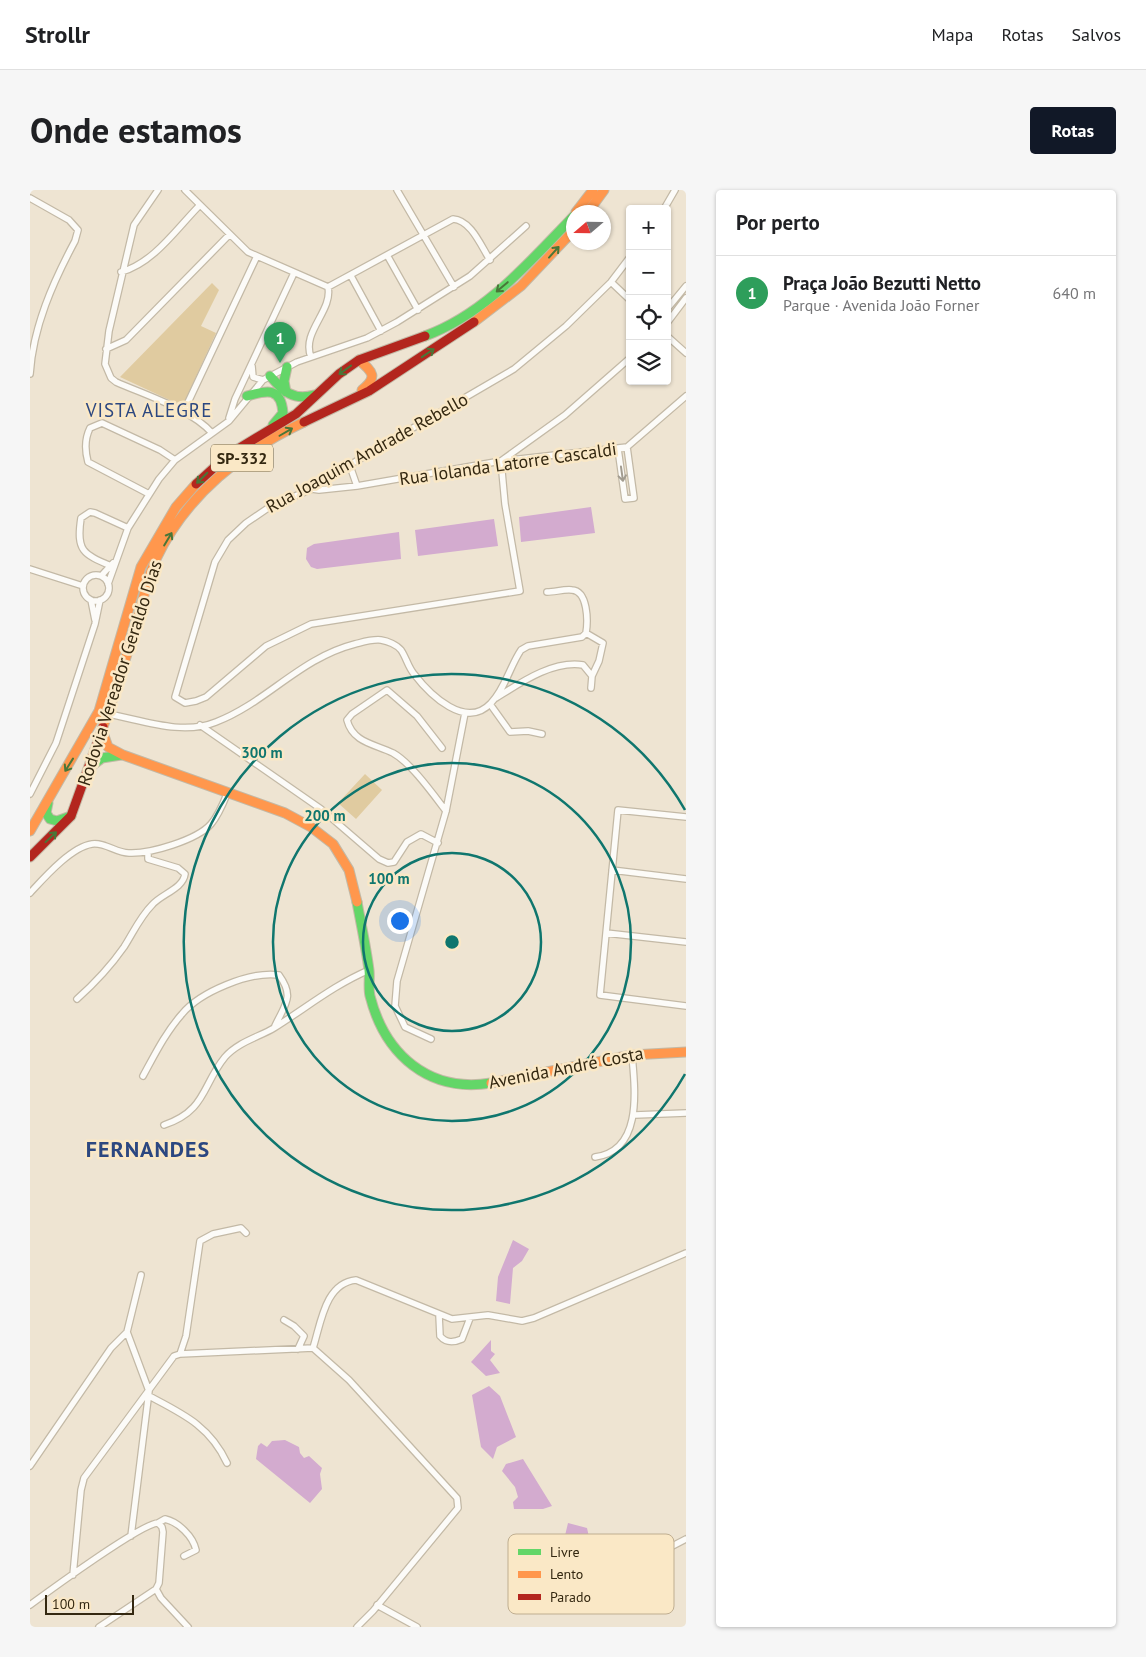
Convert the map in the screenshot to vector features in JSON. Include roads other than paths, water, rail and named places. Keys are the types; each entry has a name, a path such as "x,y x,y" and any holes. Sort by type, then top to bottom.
{"main road":[{"path":"581,205 593,190"},
{"path":"593,205 604,190"},
{"name":"Rodovia Vereador Geraldo Dias","path":"30,831 53,789 86,737 98,711 110,679 142,567 176,507 208,472 228,455 296,414 339,374 359,360 422,339 461,319 518,274 566,224"},
{"name":"Rodovia Vereador Geraldo Dias","path":"30,857 71,816 108,714 155,560 184,512 213,480 232,465 300,424 351,400 387,380 496,305 520,286 566,238"},
{"path":"351,400 368,386 373,378 369,369 359,360"},
{"path":"286,392 284,381 288,366"},
{"path":"266,378 296,399 319,393"},
{"path":"250,393 266,390 272,391 281,400 284,407 281,418 266,429 262,436"},
{"name":"Avenida André Costa","path":"102,730 108,747 123,755 292,816 333,844 349,870 374,1011 386,1038 402,1058 426,1076 460,1084 498,1083 632,1054 686,1052"},
{"path":"90,767 102,758 123,755"},
{"path":"53,789 46,809 47,816 57,820 71,816"}],"street":[{"path":"158,190 134,225 122,272 106,349 105,364 111,378 184,413 204,424 212,433"},
{"path":"185,190 229,235 256,256 328,287 351,276 446,221 460,219 473,233 490,260"},
{"path":"397,190 454,287"},
{"path":"666,205 675,190"},
{"path":"30,198 69,220 78,230 75,241 46,306 31,355 30,374"},
{"path":"122,272 134,269 147,260 200,205"},
{"path":"30,794 56,743 95,624 100,600 108,593 108,584 113,564 128,528 148,494 176,460 229,420 250,393 266,378 288,366 367,338 418,310 454,287 490,260 526,226"},
{"path":"106,349 126,340 229,235"},
{"path":"387,255 418,310"},
{"path":"184,413 256,256"},
{"name":"Rua Joaquim Andrade Rebello","path":"501,462 505,504 520,592 311,624 266,646 201,700 185,703 175,697 215,562 228,540 246,523 271,506 312,489 514,370 566,326 611,282 626,262"},
{"path":"229,420 230,409 294,273"},
{"path":"351,276 381,331"},
{"path":"611,282 626,296"},
{"path":"671,304 686,286"},
{"path":"311,357 310,340 326,304 329,293 328,287"},
{"path":"671,318 686,298"},
{"path":"671,340 686,353"},
{"path":"501,462 565,415 626,362"},
{"path":"252,364 253,377 266,378"},
{"path":"244,378 250,393"},
{"name":"Rua Iolanda Latorre Cascaldi","path":"312,489 357,486 501,462 627,448 686,396"},
{"path":"148,494 88,462 86,454 87,435 90,428 102,423 160,450 176,460"},
{"path":"618,449 625,500 634,498 627,448"},
{"path":"350,466 357,486"},
{"path":"113,564 88,556 83,552 81,545 81,518 90,512 95,513 128,528"},
{"path":"95,624 91,600 84,594 83,586 89,576 100,576 113,564"},
{"path":"32,570 83,586"},
{"path":"100,576 108,584"},
{"path":"496,698 521,650 528,646 582,637 586,632 586,609 578,592 573,590 547,592"},
{"path":"91,600 100,600"},
{"path":"586,632 603,643 599,661 592,676 591,688"},
{"path":"108,714 139,720 153,725 216,723 252,702 306,664 348,646 372,640 390,643 401,650 413,674 431,692 444,703 465,713 477,712 496,698 543,672 564,666 583,665 592,676"},
{"path":"442,748 417,716 387,690 352,714 348,720 349,727 357,737 367,744 394,754 424,782 446,811"},
{"path":"490,704 510,732 528,731 542,734"},
{"path":"432,1039 405,1027 395,1006 397,981 446,811 465,713"},
{"path":"200,725 321,809 379,859 394,862 407,842 421,834 438,842"},
{"path":"30,894 44,878 74,852 87,846 94,844 106,846 127,854 148,852 200,832 211,824 222,808 227,794"},
{"path":"686,817 618,810 600,995 686,1006"},
{"path":"77,999 108,969 144,913 158,897 178,886 185,879 185,874 178,868 148,859 148,852"},
{"path":"612,870 686,879"},
{"path":"606,933 686,942"},
{"path":"164,1125 177,1121 201,1100 225,1057 235,1048 274,1028 316,998 368,970"},
{"path":"143,1076 163,1039 183,1012 206,996 234,982 267,973 279,975 288,987 287,1000 274,1028"},
{"path":"595,1157 612,1154 623,1142 635,1115 632,1054"},
{"path":"635,1115 686,1113"},
{"path":"73,1575 81,1490 84,1478 177,1355 186,1336 200,1240 228,1230 241,1228 246,1233"},
{"path":"313,1348 330,1296 335,1288 349,1281 356,1280 452,1320 488,1315 522,1321 534,1318 686,1253"},
{"path":"30,1466 111,1348 127,1332 141,1275"},
{"path":"439,1315 440,1336 444,1340 451,1342 462,1339 470,1318"},
{"path":"284,1320 294,1326 304,1336 298,1348"},
{"path":"127,1332 149,1394 131,1536"},
{"path":"177,1355 313,1348 349,1380 457,1498 458,1508 378,1605 356,1627"},
{"path":"149,1394 207,1431 216,1442 227,1463"},
{"path":"30,1605 131,1536 165,1519 171,1521 191,1538 196,1550 184,1556"},
{"path":"99,1627 156,1589 159,1583 163,1532 162,1527 156,1523"},
{"path":"674,1545 686,1539"},
{"path":"156,1589 161,1598 188,1627"},
{"path":"378,1605 417,1627"}],"place":[{"name":"Praça João Bezutti Netto","path":"280,363"}],"district":[{"name":"VISTA ALEGRE","path":"149,410"},
{"name":"FERNANDES","path":"148,1149"}]}
